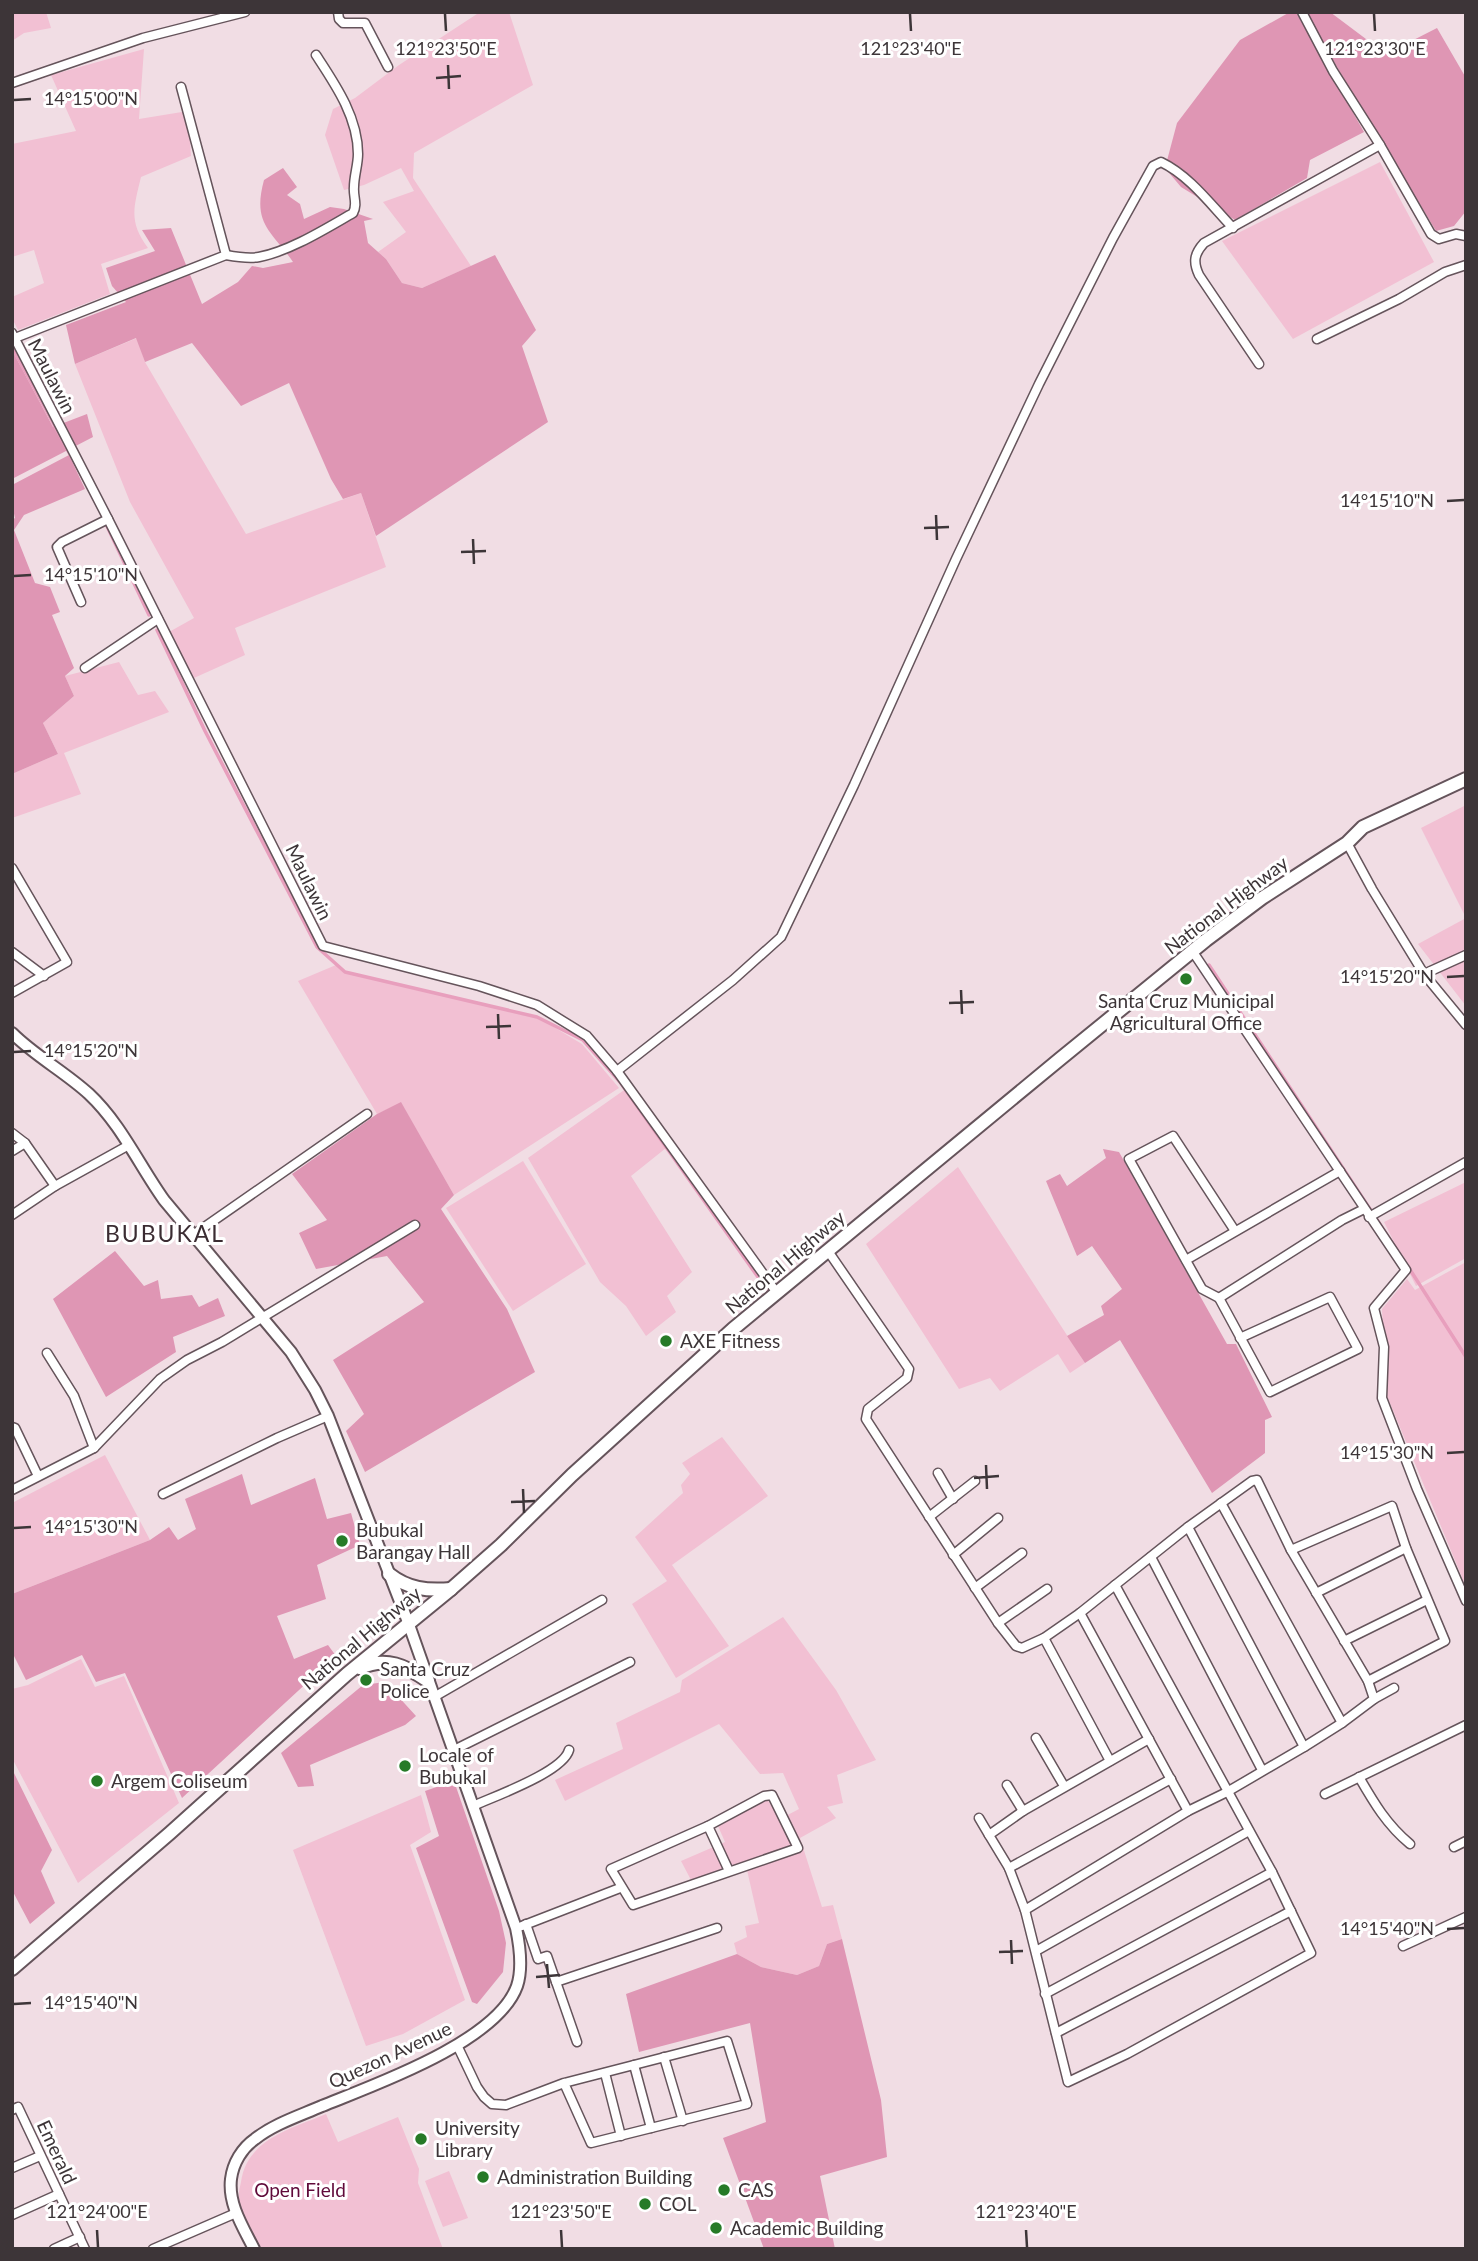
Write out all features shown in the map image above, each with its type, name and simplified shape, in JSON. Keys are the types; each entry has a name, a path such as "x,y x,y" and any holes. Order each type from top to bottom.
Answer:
{"main road":[{"name":"National Highway","path":"12,1969 170,1833 347,1674 451,1589 694,1364 1193,952 1262,898 1347,842 1363,827 1466,779"},
{"name":"Quezon Avenue","path":"12,1033 90,1095 116,1125 164,1200 303,1369 327,1416 408,1622 452,1751 521,1926 517,1987 495,2018 457,2045 418,2066 290,2120 255,2138 246,2146 231,2176 231,2188 236,2213 254,2249"},
{"path":"389,1574 418,1589 451,1589"},
{"path":"347,1674 372,1663 386,1662 411,1670 428,1681"}],"street":[{"path":"12,83 143,37 245,12"},
{"path":"338,12 343,23 365,23 388,67"},
{"path":"1302,12 1333,71 1380,145 1431,234 1439,239 1456,234 1466,236"},
{"path":"14,336 226,255 256,258 269,254 353,213 357,206 354,186 358,155 351,118 341,95 316,55"},
{"path":"181,87 226,255"},
{"path":"1259,364 1199,275 1194,263 1196,251 1203,243 1380,145"},
{"path":"617,1070 733,980 781,937 1039,384 1153,166 1161,162 1171,167 1193,185 1233,228"},
{"path":"1317,339 1399,299 1445,272 1466,265"},
{"name":"Maulawin","path":"14,336 323,946 479,986 537,1005 587,1036 617,1070 777,1293"},
{"path":"81,602 57,547 108,519"},
{"path":"85,668 158,619"},
{"path":"1347,842 1424,974 1466,1025"},
{"path":"12,868 67,962 12,993"},
{"path":"12,952 44,976"},
{"path":"1193,952 1406,1270 1374,1308 1384,1347 1382,1398 1417,1489 1466,1601"},
{"path":"1424,974 1466,954"},
{"path":"193,1234 367,1114"},
{"path":"12,1133 25,1143 55,1186"},
{"path":"1235,1231 1173,1136 1129,1159 1202,1289 1219,1298 1240,1338 1270,1392 1358,1349 1330,1297 1240,1338"},
{"path":"12,1151 25,1143"},
{"path":"12,1215 55,1186 129,1145"},
{"path":"1219,1298 1342,1220 1366,1213 1466,1162"},
{"path":"1186,1260 1340,1171"},
{"path":"12,1490 94,1448 160,1379 187,1360 222,1342 415,1225"},
{"path":"828,1251 909,1369 908,1378 868,1409 866,1419 953,1555 1016,1646 1022,1648 1044,1637 1080,1613 1188,1527 1256,1480 1292,1550 1368,1681 1374,1699"},
{"path":"47,1353 74,1396 94,1448"},
{"path":"163,1494 327,1416"},
{"path":"12,1427 15,1428 38,1476"},
{"path":"938,1473 953,1499"},
{"path":"929,1517 975,1481"},
{"path":"1221,1503 1342,1723"},
{"path":"1292,1550 1392,1506 1406,1548 1445,1641 1368,1681"},
{"path":"953,1555 998,1518"},
{"path":"1188,1527 1304,1747"},
{"path":"1316,1593 1406,1548"},
{"path":"975,1588 1022,1553"},
{"path":"1151,1557 1262,1770"},
{"path":"979,1818 1009,1868 1025,1910 1068,2082 1127,2054 1311,1953 1272,1872 1115,1585"},
{"path":"998,1623 1047,1589"},
{"path":"433,1697 602,1600"},
{"path":"1344,1641 1427,1600"},
{"path":"1080,1613 1188,1811"},
{"path":"1044,1637 1110,1760"},
{"path":"452,1751 630,1662"},
{"path":"1025,1910 1188,1811 1227,1792 1304,1747 1394,1688"},
{"path":"1325,1794 1466,1725"},
{"path":"1036,1738 1064,1786"},
{"path":"989,1835 1064,1786 1149,1739"},
{"path":"473,1806 552,1769 567,1758 569,1750"},
{"path":"1359,1777 1378,1810 1394,1831 1410,1844"},
{"path":"1009,1868 1171,1779"},
{"path":"1007,1785 1023,1811"},
{"path":"772,1795 798,1848 729,1871 632,1905 611,1869 708,1826 764,1796 772,1795"},
{"path":"708,1826 729,1871"},
{"path":"1036,1951 1250,1831"},
{"path":"1454,1847 1466,1841"},
{"path":"1045,1994 1272,1872"},
{"path":"578,2042 547,1956 538,1959 521,1926 620,1888"},
{"path":"1056,2033 1292,1911"},
{"path":"1404,1946 1466,1917"},
{"path":"556,1982 717,1928"},
{"path":"457,2045 477,2087 492,2104 506,2105 564,2083 727,2041 747,2104 591,2143 564,2083"},
{"path":"664,2057 683,2121"},
{"path":"634,2065 651,2128"},
{"path":"605,2073 621,2136"},
{"name":"Emerald","path":"15,2108 85,2249"},
{"path":"12,2168 40,2156"},
{"path":"12,2215 59,2194"},
{"path":"153,2249 236,2213"},
{"path":"54,2249 79,2237"}],"green space":[{"path":"12,12 46,12 51,28 24,33 12,41"},
{"path":"480,12 509,12 533,85 414,153 413,178 471,266 422,288 402,283 378,252 406,232 383,202 414,191 401,168 364,185 344,190 325,135 333,109 355,98 399,65"},
{"path":"144,49 139,119 188,111 191,156 141,177 134,214 137,230 148,248 101,264 110,294 18,330 12,318 12,297 44,283 34,250 12,257 12,144 76,131 51,75"},
{"path":"1380,162 1434,262 1293,339 1222,241"},
{"path":"137,338 145,362 246,534 361,493 386,567 235,628 245,655 194,678 169,632 194,618 130,502 75,364"},
{"path":"119,662 138,695 155,691 169,712 64,753 81,794 12,818 12,774 58,754 43,723 74,696 65,676"},
{"path":"1466,805 1466,918 1421,828"},
{"path":"1466,918 1466,1006 1418,944"},
{"path":"336,965 345,972 537,1017 582,1044 619,1088 454,1195 401,1103 377,1114 298,981"},
{"path":"627,1088 666,1148 631,1176 692,1272 667,1296 676,1312 646,1336 626,1306 600,1282 528,1158"},
{"path":"523,1161 586,1264 513,1311 446,1208"},
{"path":"958,1167 1085,1363 1070,1373 1058,1354 1000,1391 990,1378 959,1389 866,1244"},
{"path":"1466,1182 1466,1258 1416,1286 1384,1222"},
{"path":"1466,1262 1466,1587 1387,1396 1382,1309 1407,1279 1415,1290"},
{"path":"722,1437 768,1496 672,1565 729,1646 676,1678 632,1604 667,1581 635,1537 683,1493 681,1485 690,1474 682,1463"},
{"path":"105,1455 150,1540 12,1594 12,1503"},
{"path":"783,1617 836,1690 876,1760 837,1775 843,1803 827,1807 836,1818 800,1838 822,1907 833,1905 842,1939 827,1944 819,1966 797,1975 761,1967 737,1954 734,1943 747,1937 745,1926 759,1923 747,1870 691,1880 681,1861 725,1842 718,1826 767,1799 780,1819 799,1809 783,1773 760,1774 719,1724 565,1801 555,1780 623,1749 616,1723 680,1692 682,1680"},
{"name":"Argem Coliseum","path":"81,1659 95,1687 124,1676 179,1803 78,1883 12,1758 12,1689 28,1685"},
{"path":"421,1795 431,1832 410,1845 465,2000 403,2034 366,2046 293,1850"},
{"name":"Open Field","path":"326,2114 338,2142 398,2117 419,2169 418,2183 443,2249 261,2249 240,2204 239,2192 245,2167 252,2155 273,2138"},
{"path":"449,2171 468,2218 443,2227 425,2181"}],"shaded area":[{"path":"1290,12 1296,12 1364,132 1310,160 1307,178 1235,220 1181,187 1165,168 1177,123 1240,40"},
{"path":"1307,12 1330,12 1386,54 1437,28 1466,78 1466,211 1454,226 1436,231 1338,69"},
{"path":"283,168 297,187 287,195 300,204 304,219 330,207 373,219 364,221 368,243 386,259 402,283 422,288 495,255 536,330 522,346 548,422 376,536 361,493 343,499 331,479 289,383 241,406 192,343 145,362 136,338 75,364 66,325 126,302 112,286 106,268 155,251 142,230 171,228 202,304 238,282 252,266 263,268 293,262 266,226 260,207 264,180"},
{"path":"12,350 53,427 87,414 93,437 12,479"},
{"path":"69,455 85,489 24,515 14,530 35,583 50,587 60,612 52,615 74,668 65,676 74,696 43,723 58,754 12,774 12,520 15,518 12,485"},
{"path":"401,1102 454,1195 441,1209 507,1309 535,1372 365,1472 346,1431 364,1414 333,1360 424,1302 387,1256 316,1269 299,1233 327,1220 292,1174 377,1114"},
{"path":"1103,1149 1119,1152 1227,1344 1236,1344 1272,1417 1265,1420 1265,1453 1212,1493 1120,1340 1085,1363 1067,1336 1104,1315 1101,1306 1122,1289 1092,1246 1077,1256 1046,1181 1060,1174 1067,1186 1106,1158"},
{"path":"115,1251 144,1286 158,1280 161,1299 192,1295 199,1307 218,1298 225,1316 173,1337 176,1352 106,1397 53,1299"},
{"path":"242,1474 251,1505 315,1478 327,1519 351,1513 360,1545 317,1565 326,1599 277,1616 294,1659 328,1645 336,1656 182,1798 125,1673 96,1682 82,1655 26,1680 12,1652 12,1594 150,1540 169,1527 178,1540 196,1529 185,1499"},
{"path":"385,1682 416,1716 405,1725 310,1765 314,1786 298,1787 281,1753 363,1685"},
{"path":"12,1769 52,1850 41,1871 55,1903 30,1924 12,1890"},
{"path":"454,1781 499,1911 506,1943 503,1972 477,2004 472,2002 416,1848 439,1836 425,1791"},
{"path":"842,1939 881,2100 887,2157 820,2176 835,2249 764,2249 723,2138 766,2122 750,2023 639,2052 626,1994 737,1954 761,1967 797,1975 819,1966 827,1944"}],"waterway":[{"path":"12,347 86,484"},
{"path":"105,522 149,615"},
{"path":"157,630 205,731 317,947 345,972 537,1017 583,1040 620,1082 770,1294"},
{"path":"1209,965 1397,1250"},
{"path":"1409,1268 1466,1357"}],"place":[{"name":"Santa Cruz Municipal Agricultural Office","path":"1186,979"},
{"name":"AXE Fitness","path":"666,1341"},
{"name":"Bubukal Barangay Hall","path":"342,1541"},
{"name":"Santa Cruz Police","path":"366,1680"},
{"name":"Locale of Bubukal","path":"405,1766"},
{"name":"Argem Coliseum","path":"97,1781"},
{"name":"University Library","path":"421,2139"},
{"name":"Administration Building","path":"483,2177"},
{"name":"CAS","path":"724,2190"},
{"name":"COL","path":"645,2204"},
{"name":"Academic Building","path":"716,2228"}],"district":[{"name":"BUBUKAL","path":"165,1234"}]}
